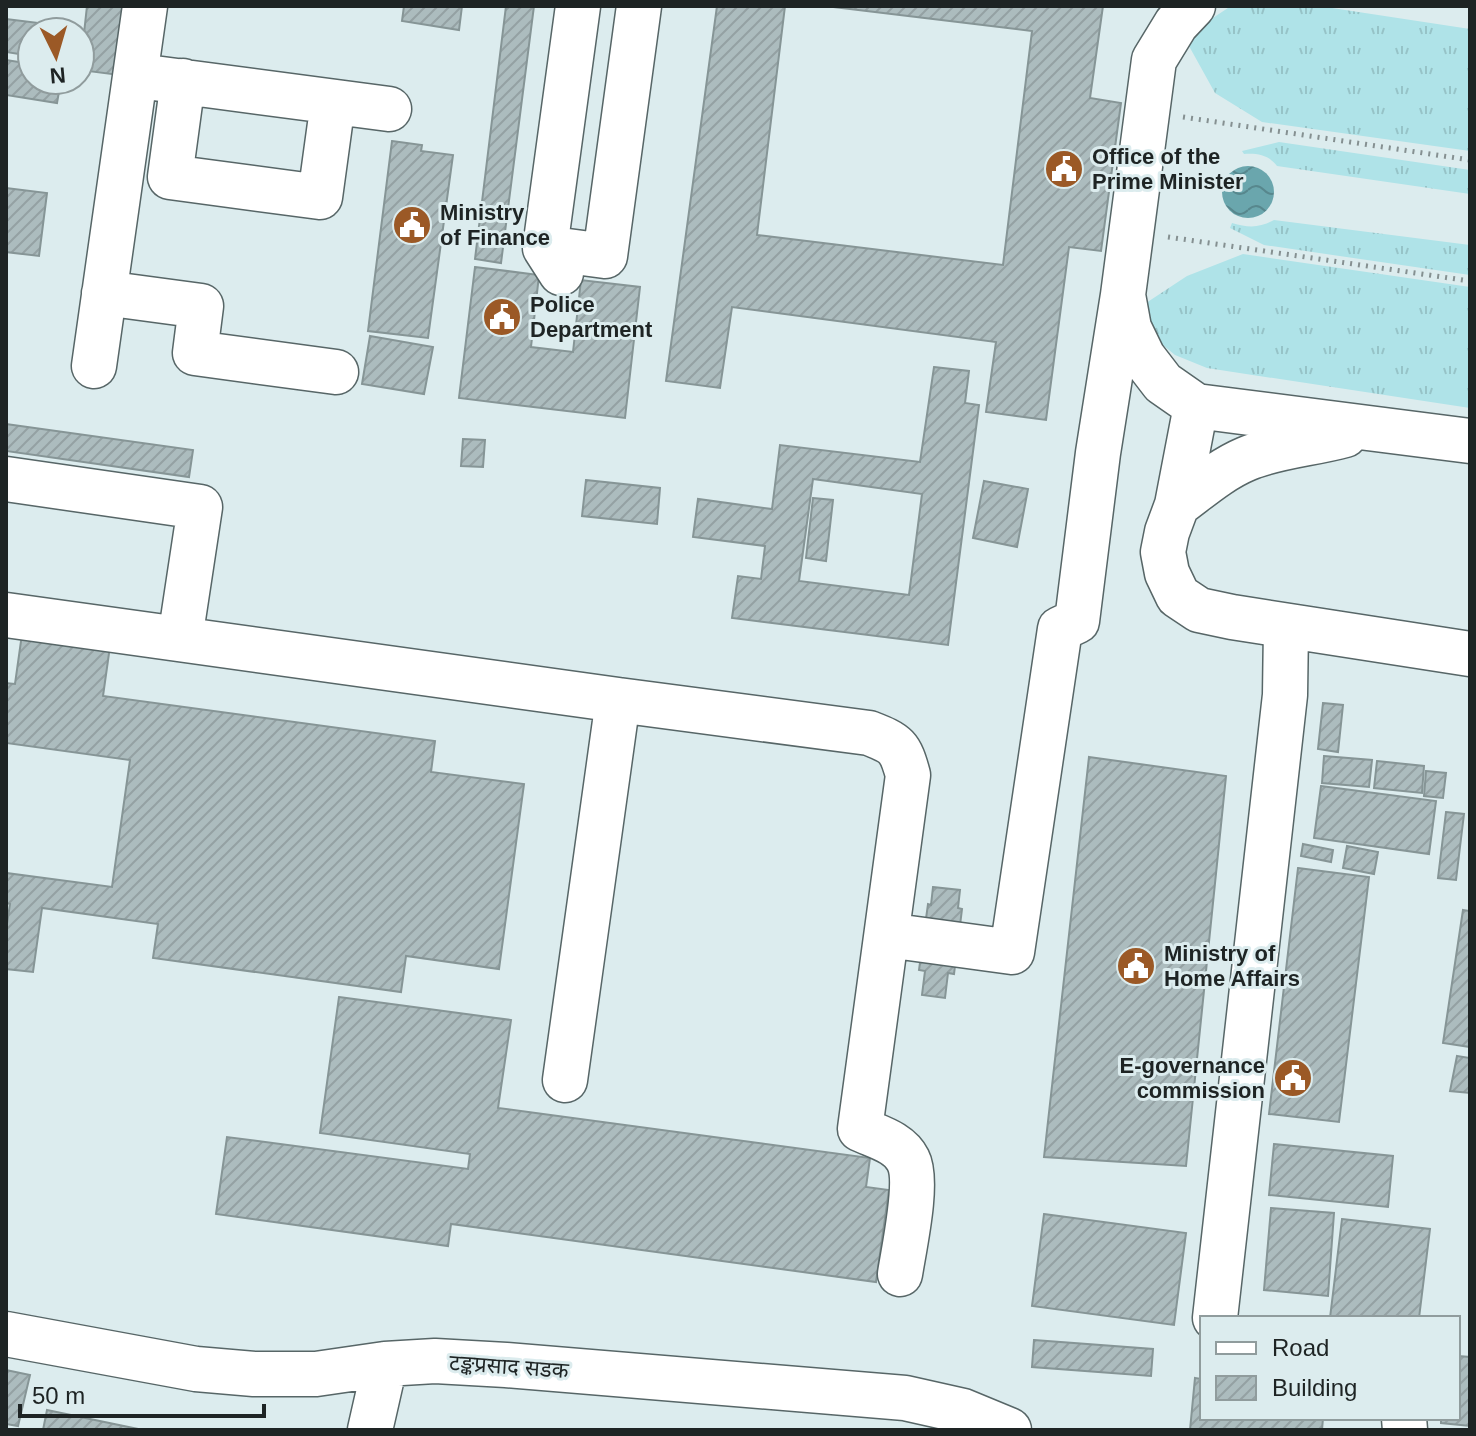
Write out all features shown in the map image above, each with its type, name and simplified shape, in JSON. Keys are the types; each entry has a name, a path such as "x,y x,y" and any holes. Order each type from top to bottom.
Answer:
{"street":[{"path":"94,366 145,6"},
{"path":"578,6 555,262 605,256 639,6"},
{"path":"887,935 1012,952 1060,629 1077,621 1162,6"},
{"path":"1154,60 1176,24 1193,6"},
{"path":"136,75 389,109"},
{"path":"183,81 170,177 320,197 333,102"},
{"path":"104,293 201,306 195,353 336,372"},
{"path":"1123,295 1129,328 1143,357 1163,383 1196,406 1470,441"},
{"path":"1196,406 1177,505 1163,552 1167,573 1178,596 1199,610 1286,627 1470,654"},
{"path":"1177,505 1224,470 1249,458 1373,428"},
{"path":"6,479 200,507 180,639"},
{"path":"6,615 869,733 892,742 903,755 908,775 860,1129 893,1143 908,1159 913,1180 900,1274"},
{"path":"1215,1316 1285,695 1286,627"},
{"path":"565,1080 618,700"},
{"name":"टङ्कप्रसाद सडक","path":"6,1334 196,1369 254,1374 316,1374 385,1364 435,1361 491,1364 974,1421 1009,1430"},
{"path":"370,1430 385,1364"}],"path":[{"path":"1146,112 1470,160"},
{"path":"1132,231 1470,281"}],"green space":[{"path":"1231,6 1319,6 1470,29 1470,151 1262,122 1215,93 1184,37"},
{"path":"1279,142 1470,170 1470,194 1277,166 1266,157 1244,154 1242,151"},
{"path":"1274,220 1470,245 1470,275 1264,245 1230,228 1232,223 1254,226"},
{"path":"1243,254 1470,287 1470,408 1207,368 1175,355 1158,341 1143,305 1187,276"}],"water":[{"path":"1248,166 1267,173 1274,192 1267,211 1248,218 1229,211 1222,192 1229,173"}],"building":[{"path":"87,6 128,6 119,75 96,72 96,16 86,16"},
{"path":"404,6 462,6 459,30 402,21"},
{"path":"506,6 534,6 501,263 475,259"},
{"name":"Office of the Prime Minister","path":"717,6 785,6 757,235 1003,265 1032,31 825,6 1103,6 1090,98 1121,103 1101,251 1069,247 1046,420 986,412 996,342 732,307 720,388 666,381"},
{"path":"6,19 16,20 16,54 6,52"},
{"path":"6,60 16,62 16,96 58,96 57,103 6,95"},
{"name":"Ministry of Finance","path":"392,141 422,145 421,151 453,155 428,338 368,331"},
{"path":"6,188 47,193 39,256 6,252"},
{"name":"Police Department","path":"475,267 539,275 531,347 573,352 581,280 640,287 625,418 459,398"},
{"path":"370,336 433,347 424,394 362,384"},
{"path":"934,367 969,371 965,403 979,405 948,645 732,618 738,576 761,579 765,546 693,537 698,499 772,509 780,445 920,462","holes":["813,479 922,494 909,595 799,581"]},
{"path":"6,424 193,450 189,477 6,451"},
{"path":"463,439 485,440 483,467 461,466"},
{"path":"586,480 660,488 657,524 582,516"},
{"path":"984,481 1028,489 1017,547 973,538"},
{"path":"813,498 833,500 826,561 806,558"},
{"path":"23,627 111,639 103,696 435,741 431,772 524,784 499,969 406,956 401,992 153,958 158,924 42,908 33,972 6,969 10,904 6,903 6,873 112,887 130,760 6,743 6,683 15,684"},
{"path":"1323,703 1343,705 1338,752 1318,749"},
{"path":"1324,756 1372,760 1369,787 1322,783"},
{"name":"Ministry of Home Affairs","path":"1089,757 1226,776 1186,1166 1044,1157"},
{"path":"1377,761 1424,766 1422,793 1374,788"},
{"path":"1426,771 1446,773 1443,798 1424,796"},
{"path":"1321,786 1436,801 1429,854 1314,838"},
{"path":"1446,812 1464,814 1456,880 1438,878"},
{"path":"1303,844 1333,850 1331,862 1301,856"},
{"path":"1347,846 1378,852 1374,874 1343,868"},
{"name":"Ministry of Home Affairs","path":"1298,868 1369,877 1339,1122 1269,1114"},
{"path":"933,887 960,890 958,908 962,909 954,974 948,973 945,998 922,995 925,971 919,970"},
{"path":"1463,910 1470,911 1470,1047 1443,1043"},
{"path":"339,997 511,1020 498,1108 870,1158 866,1187 889,1190 876,1282 451,1224 448,1246 216,1214 227,1137 468,1169 470,1154 320,1133"},
{"path":"1457,1056 1470,1058 1470,1093 1450,1091"},
{"path":"1274,1144 1393,1156 1388,1207 1269,1195"},
{"path":"1271,1208 1334,1213 1328,1296 1264,1290"},
{"path":"1044,1214 1186,1233 1174,1325 1032,1306"},
{"path":"1342,1219 1430,1229 1419,1316 1330,1316"},
{"path":"1034,1340 1153,1349 1151,1376 1032,1367"},
{"path":"1460,1356 1470,1357 1470,1426 1441,1423 1441,1420 1460,1420"},
{"path":"6,1370 30,1375 18,1426 6,1424"},
{"path":"1195,1378 1200,1379 1200,1420 1323,1420 1322,1430 1190,1430"},
{"path":"47,1410 143,1430 43,1430"}],"place":[{"name":"Office of the Prime Minister","path":"1064,169"},
{"name":"Ministry of Finance","path":"412,225"},
{"name":"Police Department","path":"502,317"},
{"name":"Ministry of Home Affairs","path":"1136,966"},
{"name":"E-governance commission","path":"1293,1078"}]}
